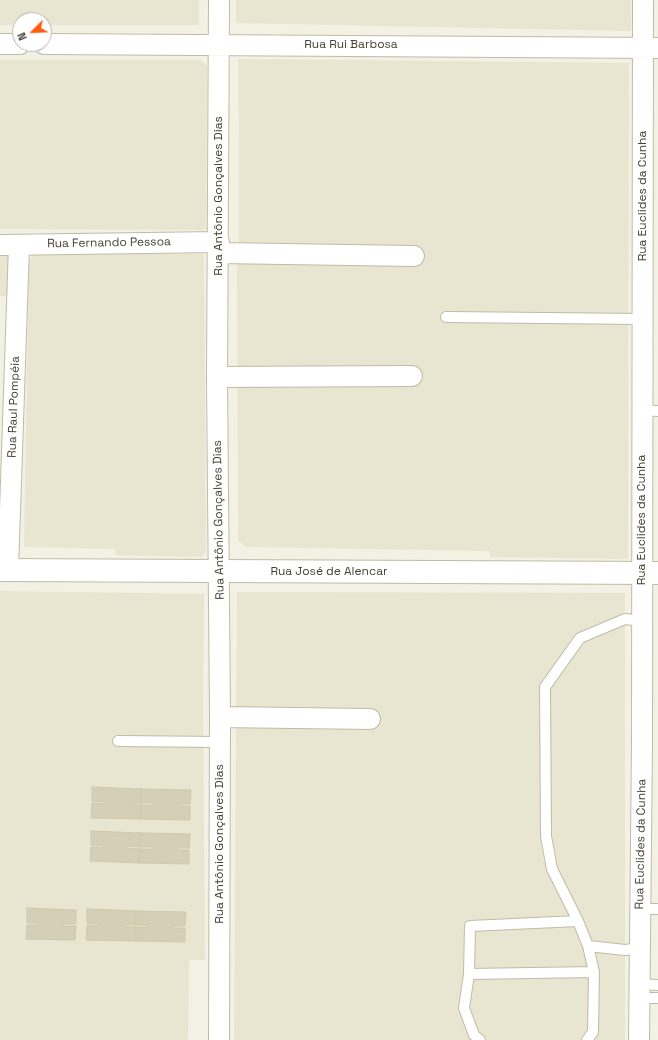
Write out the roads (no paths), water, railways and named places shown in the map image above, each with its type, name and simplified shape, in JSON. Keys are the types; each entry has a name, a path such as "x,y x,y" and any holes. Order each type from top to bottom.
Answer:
{"street":[{"name":"Rua Antônio Gonçalves Dias","path":"219,0 217,377 220,717 219,1040"},
{"name":"Rua Euclides da Cunha","path":"639,1040 649,992 640,948 649,909 650,823 650,743 642,621 650,573 650,410 642,320 651,48 643,0"},
{"path":"0,44 12,44"},
{"name":"Rua Rui Barbosa","path":"52,44 651,48"},
{"name":"Rua Fernando Pessoa","path":"10,245 218,247 414,256"},
{"name":"Rua Raul Pompéia","path":"4,570 10,245"},
{"path":"217,377 412,376"},
{"name":"Rua José de Alencar","path":"4,570 650,573"},
{"path":"220,717 370,719"}],"lane":[{"path":"446,317 642,320"},
{"path":"587,1040 593,1032 594,972 588,946 552,869 546,836 545,687 580,638 625,619 642,621"},
{"path":"118,741 220,742"},
{"path":"480,1040 474,1035 464,1008 469,974 470,926 578,922"},
{"path":"588,946 625,950 640,948"},
{"path":"469,974 594,972"}]}
